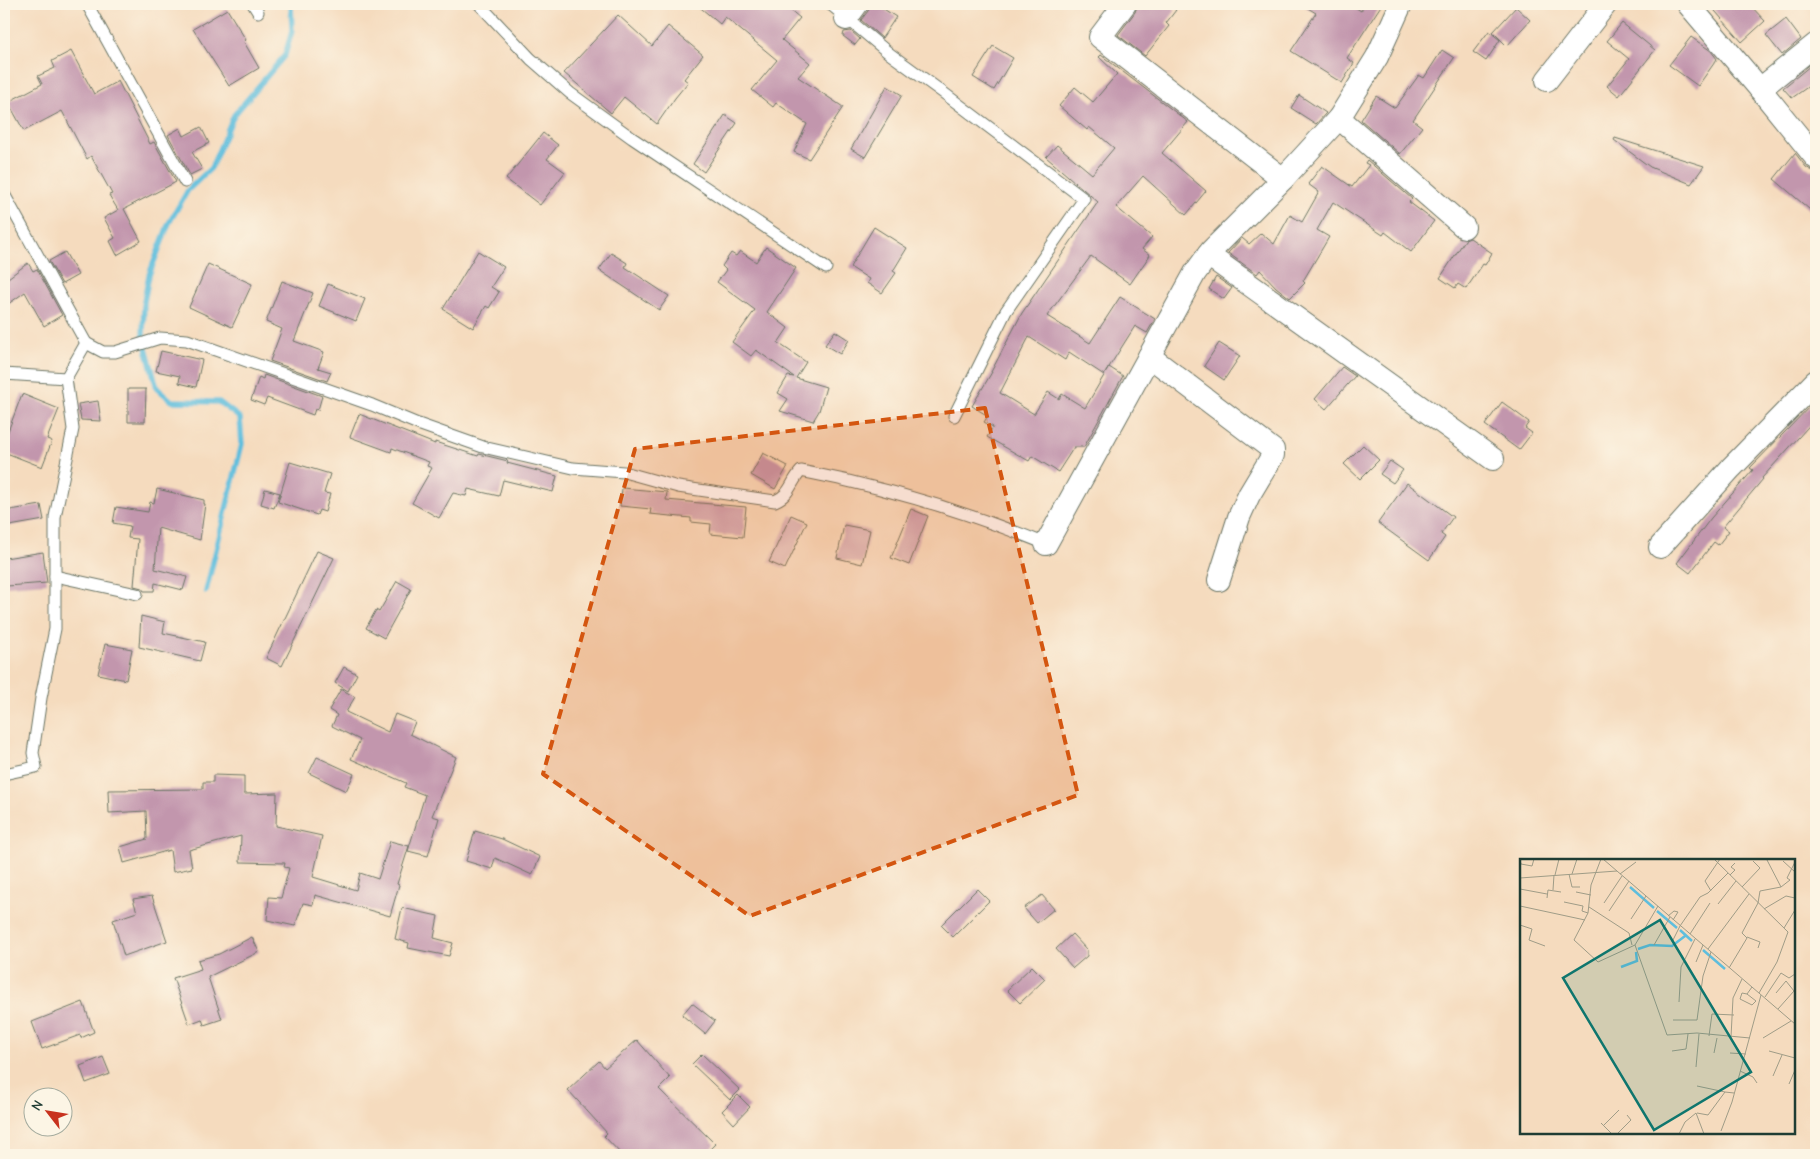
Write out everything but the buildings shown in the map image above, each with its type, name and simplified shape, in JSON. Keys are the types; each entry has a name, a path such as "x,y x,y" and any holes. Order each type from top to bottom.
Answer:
{"street":[{"path":"1125,4 1100,38 1284,178"},
{"path":"1046,544 1194,273 1208,255 1284,178 1339,118 1377,57 1401,4"},
{"path":"1547,80 1606,4"},
{"path":"1688,4 1816,158"},
{"path":"1760,89 1816,44"},
{"path":"1339,118 1464,227"},
{"path":"1208,255 1493,458"},
{"path":"1148,356 1273,450 1273,455 1249,495 1239,517 1218,580"},
{"path":"1660,547 1732,468 1816,381"}],"lane":[{"path":"88,4 185,182"},
{"path":"479,4 531,59 570,93 632,138 826,268"},
{"path":"830,4 852,11 890,54 1084,200 1006,311 954,416"},
{"path":"4,194 86,343 104,352 114,352 160,338 187,340 372,404 418,424 483,447 573,468 624,472 678,487 775,501 786,497 796,476 801,471 910,496 1046,544"},
{"path":"4,774 36,767 33,753 41,698 55,629 55,518 73,429 66,378 86,343"},
{"path":"4,374 66,378"},
{"path":"55,576 138,594"}],"highlighted area":[{"path":"985,408 1078,795 750,916 543,774 635,449"}],"waterway":[{"path":"206,591 242,444 240,418 219,402 172,401 157,388 143,337 144,302 149,275 169,223 188,190 211,168 234,115 285,55 292,31 291,4"}]}
